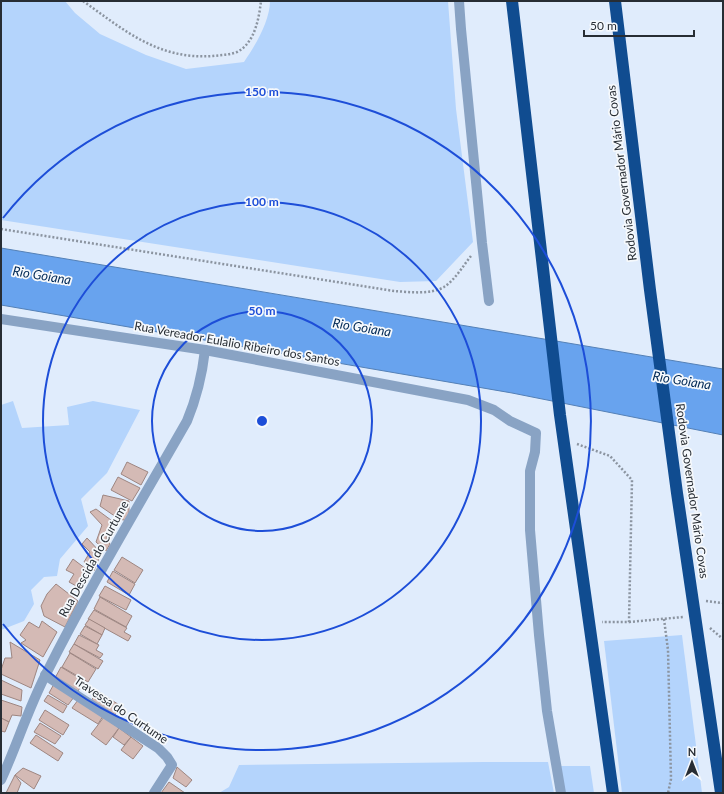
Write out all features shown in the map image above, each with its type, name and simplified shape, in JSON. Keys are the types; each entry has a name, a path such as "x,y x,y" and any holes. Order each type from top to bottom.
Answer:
{"highway":[{"path":"512,1 542,273 563,439 613,793"},
{"name":"Rodovia Governador Mário Covas","path":"615,1 650,290 677,493 721,793"}],"street":[{"path":"459,1 460,29 489,301"},
{"name":"Rua Vereador Eulalio Ribeiro dos Santos","path":"1,319 205,350 468,400 494,410 510,421 536,433 535,452 530,471 530,530 546,696 561,793"},
{"name":"Rua Descida do Curtume","path":"1,780 15,749 30,708 85,599 187,421 196,399 202,374 205,350"},
{"name":"Travessa do Curtume","path":"46,675 158,748 167,757 172,765 154,793"}],"path":[{"path":"83,1 141,41 168,52 186,56 226,55 237,52 246,45 253,34 262,1"},
{"path":"1,230 394,291 424,292 436,290 444,286 457,274 482,243"},
{"path":"563,439 610,456 632,480 629,622"},
{"path":"693,599 723,602"},
{"path":"590,622 629,622 695,616"},
{"path":"664,620 668,650 671,779 669,792"}],"shaded area":[{"path":"1,1 65,1 75,13 100,34 146,55 186,69 244,62 265,25 270,1 448,1 456,109 473,242 436,281 400,282 1,220"},
{"path":"13,401 22,428 69,425 67,407 93,401 140,410 107,473 81,499 88,526 60,559 57,576 44,577 31,590 34,604 24,621 1,630 1,405"},
{"path":"682,635 702,793 622,793 604,641"},
{"path":"548,762 554,793 219,793 229,787 239,765"},
{"path":"561,766 590,766 594,793 565,793"}],"water":[{"name":"Rio Goiana","path":"1,248 723,369 723,435 512,393 1,305"}],"building":[{"path":"127,462 148,472 141,485 121,474"},
{"path":"118,477 140,488 132,501 111,490"},
{"path":"103,495 129,501 129,521 119,519 100,506"},
{"path":"96,509 115,523 106,538 110,544 106,551 96,542 102,525 90,512"},
{"path":"87,538 101,553 94,571 84,562 90,552 82,544"},
{"path":"122,557 143,570 135,583 114,570"},
{"path":"73,559 90,572 80,588 69,582 74,574 66,570"},
{"path":"113,571 135,584 129,595 107,582"},
{"path":"56,584 78,601 65,627 44,616 41,606 47,594"},
{"path":"105,586 131,600 126,610 99,596"},
{"path":"100,597 132,616 126,627 94,609"},
{"path":"94,610 127,628 124,632 131,636 128,641 88,619"},
{"path":"89,619 105,628 102,635 85,625"},
{"path":"42,621 57,632 43,657 21,643 26,640 20,635 29,622 39,628"},
{"path":"85,626 102,635 97,644 80,634"},
{"path":"79,635 99,645 96,650 103,654 100,658 74,644"},
{"path":"10,642 40,660 31,688 1,674 5,658 12,658"},
{"path":"74,644 103,661 98,669 69,652"},
{"path":"70,653 96,669 88,682 62,667"},
{"path":"61,667 84,681 78,691 55,678"},
{"path":"1,680 22,690 21,701 1,694"},
{"path":"54,684 74,697 68,705 49,693"},
{"path":"97,691 121,706 115,715 91,701"},
{"path":"48,695 67,706 63,713 44,701"},
{"path":"1,700 22,707 21,716 12,715 9,722 1,718"},
{"path":"78,700 103,716 98,724 72,708"},
{"path":"45,710 69,725 63,735 39,720"},
{"path":"104,717 119,728 106,745 91,734"},
{"path":"1,718 9,722 5,732 1,731"},
{"path":"40,723 61,736 55,744 34,732"},
{"path":"119,728 131,737 124,745 113,737"},
{"path":"36,735 63,753 58,761 30,743"},
{"path":"131,737 143,746 133,759 121,750"},
{"path":"177,767 192,780 186,787 173,778"},
{"path":"23,768 41,776 34,789 15,775"},
{"path":"15,775 21,783 17,793 6,793"},
{"path":"169,782 185,793 161,793"}]}
